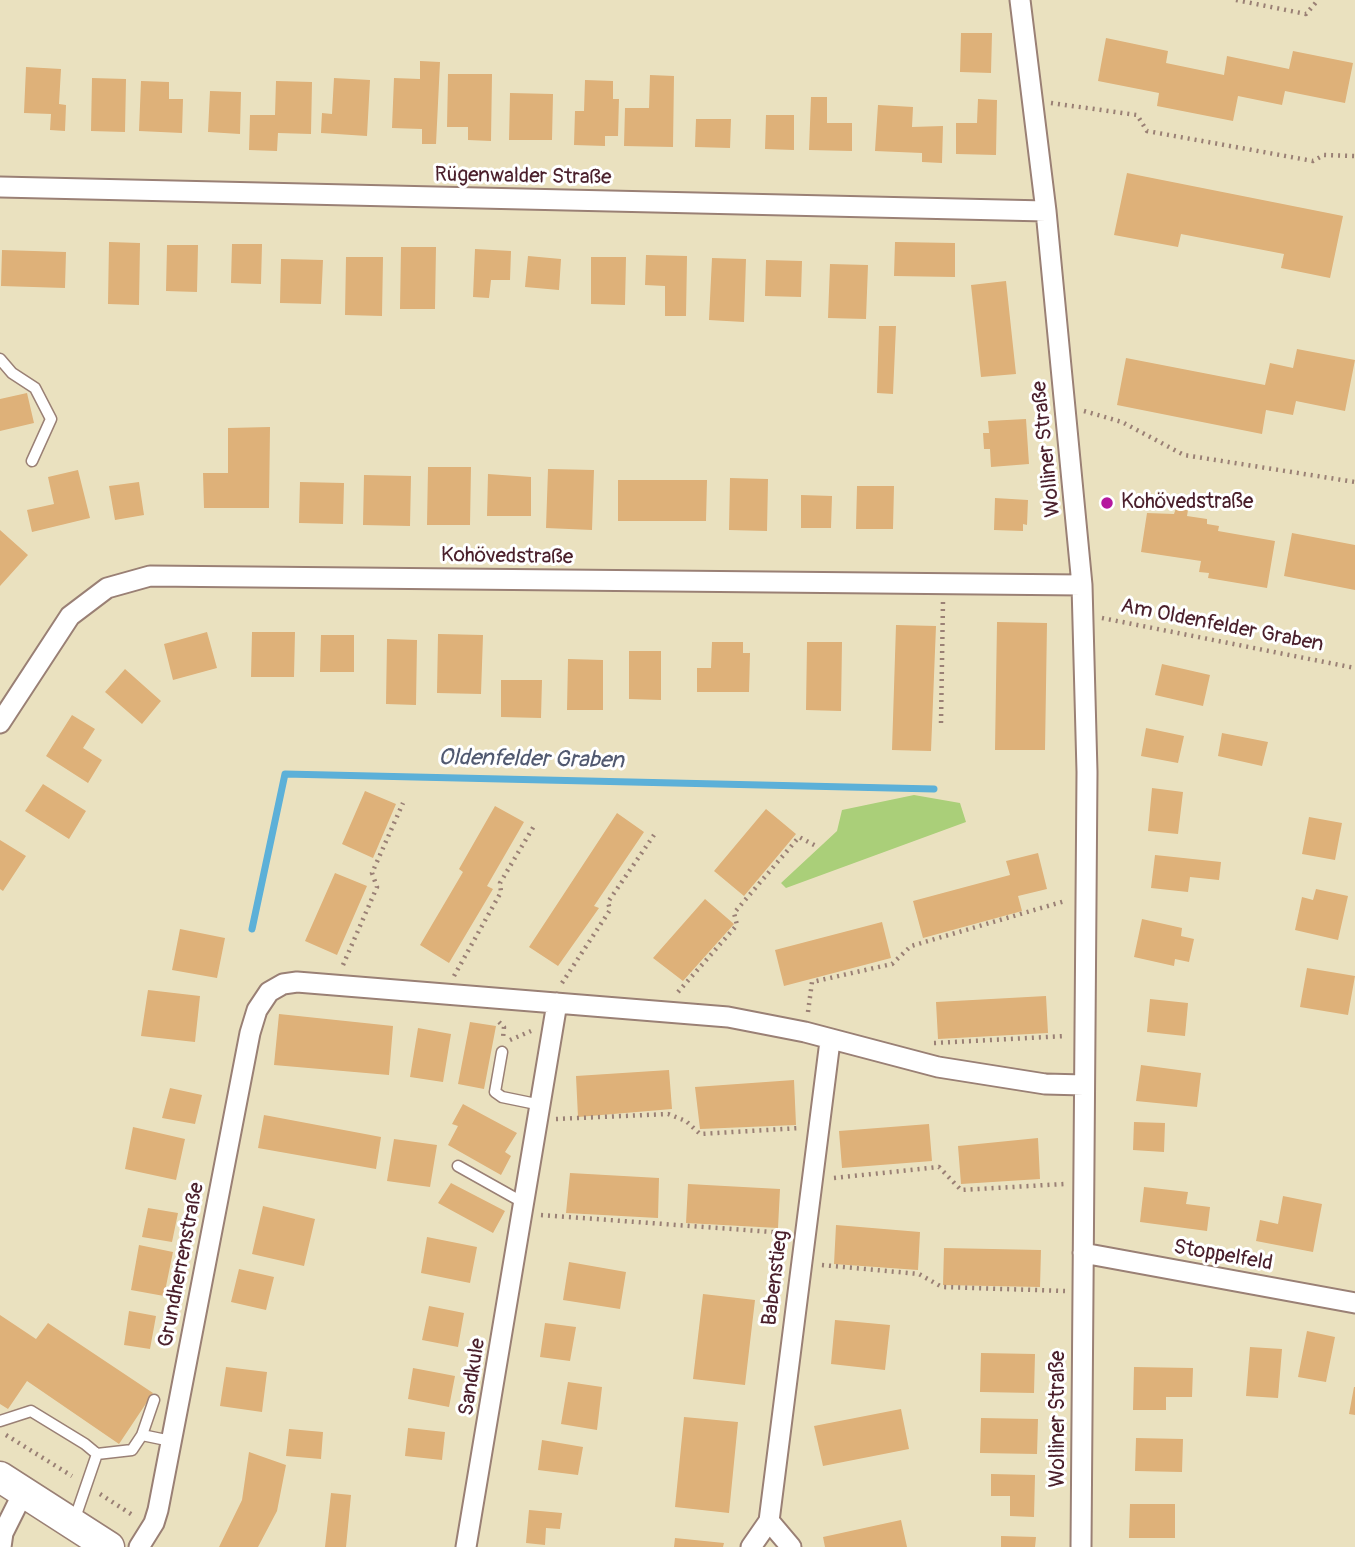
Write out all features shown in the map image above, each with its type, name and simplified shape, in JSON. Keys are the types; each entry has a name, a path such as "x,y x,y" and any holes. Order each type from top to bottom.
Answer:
{"main road":[{"path":"12,1485 109,1547"}],"street":[{"name":"Wolliner Straße","path":"1020,0 1046,211 1082,585 1086,895 1081,1547"},
{"name":"Rügenwalder Straße","path":"0,187 1046,211"},
{"name":"Kohövedstraße","path":"0,723 70,616 107,588 150,576 1082,585"},
{"name":"Grundherrenstraße","path":"139,1547 154,1523 250,1033 257,1010 269,992 298,982 335,985"},
{"path":"335,985 728,1017 805,1032 830,1041 865,1047 938,1067 1045,1084 1084,1085"},
{"name":"Sandkule","path":"466,1547 539,1112 548,1002"},
{"name":"Babenstieg","path":"751,1547 769,1521 830,1041"},
{"name":"Stoppelfeld","path":"1083,1253 1355,1303"},
{"path":"1,1547 12,1485"},
{"path":"769,1521 791,1547"}],"lane":[{"path":"0,359 12,373 35,388 51,418 32,461"},
{"path":"502,1052 495,1092 539,1112"},
{"path":"458,1166 524,1208"},
{"path":"0,1421 32,1412 86,1444 97,1454 132,1450 142,1435 154,1400"},
{"path":"142,1435 171,1440"},
{"path":"73,1524 97,1454"}],"path":[{"path":"1236,0 1307,14 1318,0"},
{"path":"1033,100 1136,115 1147,131 1313,161 1324,155 1355,156"},
{"path":"1066,407 1122,422 1184,455 1355,482"},
{"path":"941,723 943,585"},
{"name":"Am Oldenfelder Graben","path":"1083,615 1355,668"},
{"path":"335,985 377,887 372,873 403,803"},
{"path":"443,995 501,892 500,883 534,827"},
{"path":"472,998 472,1016 502,1022 503,1043 536,1030 548,1002 611,910 608,902 654,835"},
{"path":"668,1012 681,986 737,925 734,913 799,837 818,846"},
{"path":"805,1032 811,982 892,964 911,947 1086,895"},
{"path":"920,1044 1083,1035"},
{"path":"539,1112 667,1114 685,1121 700,1134 819,1127"},
{"path":"812,1180 939,1167 961,1190 1083,1183"},
{"path":"524,1208 804,1234"},
{"path":"800,1264 919,1274 942,1287 1083,1292"}],"green space":[{"path":"914,795 960,803 966,822 786,888 781,883 837,831 842,810"}],"building":[{"path":"961,33 992,33 991,73 960,72"},
{"path":"1106,38 1168,51 1166,63 1224,75 1227,56 1289,69 1293,51 1353,63 1345,103 1285,91 1282,105 1238,96 1233,121 1157,106 1159,93 1098,81"},
{"path":"420,61 440,62 436,144 422,144 422,129 392,128 394,78 420,79"},
{"path":"26,67 61,69 59,104 66,105 65,131 50,130 51,114 24,113"},
{"path":"448,74 492,74 491,141 468,140 468,127 447,127"},
{"path":"650,75 674,76 673,147 624,146 625,108 649,108"},
{"path":"92,78 126,79 125,132 91,131"},
{"path":"334,78 370,80 367,136 321,133 322,113 332,114"},
{"path":"585,80 613,81 613,99 619,99 618,136 605,136 605,146 574,145 575,111 584,111"},
{"path":"141,81 169,82 169,99 183,99 182,133 139,131"},
{"path":"276,81 312,82 311,134 278,133 277,151 249,150 250,115 275,115"},
{"path":"210,91 241,92 240,134 208,132"},
{"path":"510,93 553,94 552,140 509,140"},
{"path":"811,97 827,97 827,123 852,123 852,151 809,150"},
{"path":"978,99 997,100 996,155 956,154 956,123 977,123"},
{"path":"878,105 913,107 912,127 943,126 942,163 922,162 922,153 875,151"},
{"path":"766,115 794,115 794,150 765,149"},
{"path":"696,119 731,119 730,148 695,147"},
{"path":"1127,173 1343,216 1330,278 1281,268 1284,254 1181,234 1178,247 1114,235"},
{"path":"109,242 140,243 139,305 108,304"},
{"path":"895,242 955,243 955,277 894,276"},
{"path":"232,244 262,244 261,284 231,283"},
{"path":"167,245 198,245 197,292 166,291"},
{"path":"401,247 436,247 435,309 400,309"},
{"path":"475,249 511,251 510,280 491,280 489,298 473,297"},
{"path":"2,250 66,252 65,288 1,286"},
{"path":"646,255 687,256 686,316 665,316 665,286 645,285"},
{"path":"528,256 561,259 559,290 525,287"},
{"path":"346,257 383,257 382,316 345,315"},
{"path":"591,257 626,257 625,305 591,304"},
{"path":"712,258 746,259 744,322 709,320"},
{"path":"281,259 323,260 321,304 280,303"},
{"path":"766,260 802,261 801,297 765,296"},
{"path":"830,264 868,265 866,319 828,318"},
{"path":"1006,281 1016,374 981,377 971,285"},
{"path":"879,326 896,326 893,394 877,393"},
{"path":"1297,349 1355,360 1345,411 1296,401 1293,415 1266,410 1262,434 1117,405 1126,358 1265,385 1270,363 1293,368"},
{"path":"27,393 34,423 0,431 0,399"},
{"path":"1026,419 1029,464 991,467 990,449 984,449 983,433 989,433 988,421"},
{"path":"270,427 269,508 204,508 203,473 228,473 228,428"},
{"path":"428,467 471,467 470,525 427,525"},
{"path":"548,469 594,470 592,530 546,528"},
{"path":"78,470 90,518 32,532 27,510 54,504 48,477"},
{"path":"488,474 531,477 531,516 487,516"},
{"path":"364,475 411,476 410,526 363,525"},
{"path":"730,478 768,479 767,531 729,530"},
{"path":"618,480 707,480 706,521 618,521"},
{"path":"139,482 144,515 115,520 109,486"},
{"path":"300,482 344,483 343,524 299,523"},
{"path":"857,486 894,486 893,529 856,529"},
{"path":"801,495 832,496 831,528 801,528"},
{"path":"995,498 1028,500 1027,525 1023,524 1023,531 994,530"},
{"path":"1176,508 1188,510 1187,516 1207,519 1207,524 1219,526 1218,531 1275,541 1267,588 1208,578 1209,573 1199,572 1201,561 1141,552 1147,513 1174,514"},
{"path":"0,530 28,555 0,586"},
{"path":"1292,533 1355,545 1355,590 1284,576"},
{"path":"997,622 1047,623 1045,750 995,750"},
{"path":"896,625 936,626 931,751 892,750"},
{"path":"207,632 217,668 173,680 164,644"},
{"path":"252,632 295,632 294,677 251,677"},
{"path":"438,634 483,635 481,694 437,693"},
{"path":"321,635 354,635 354,672 320,672"},
{"path":"387,639 417,640 416,705 386,704"},
{"path":"712,642 743,642 743,653 750,653 749,692 697,692 697,668 711,668"},
{"path":"807,642 842,642 841,711 806,710"},
{"path":"629,651 661,651 661,700 629,699"},
{"path":"568,659 603,660 603,710 567,710"},
{"path":"1162,664 1210,675 1203,706 1155,695"},
{"path":"125,669 161,701 142,724 105,692"},
{"path":"501,680 542,680 541,718 501,717"},
{"path":"72,715 95,729 83,748 102,760 88,783 46,756"},
{"path":"1146,728 1184,736 1178,763 1141,756"},
{"path":"1222,733 1268,742 1262,766 1218,756"},
{"path":"43,784 86,811 69,839 25,811"},
{"path":"1152,788 1183,792 1178,834 1148,831"},
{"path":"365,791 396,804 373,858 342,844"},
{"path":"495,806 524,822 487,886 493,889 449,963 420,945 463,872 459,869"},
{"path":"766,809 796,834 744,896 714,871"},
{"path":"617,813 644,832 594,906 599,908 558,966 529,947"},
{"path":"1309,817 1342,823 1335,860 1302,854"},
{"path":"0,840 26,856 3,891 0,889"},
{"path":"1038,853 1047,889 1018,896 1022,911 923,938 913,901 1010,875 1006,861"},
{"path":"1155,855 1221,862 1219,880 1190,877 1188,892 1151,888"},
{"path":"335,873 367,886 337,955 305,941"},
{"path":"1316,889 1348,896 1338,940 1295,930 1302,897 1313,900"},
{"path":"705,899 734,924 683,981 653,958"},
{"path":"1142,919 1182,928 1181,936 1194,939 1189,962 1175,959 1174,966 1134,957"},
{"path":"882,922 891,958 784,986 775,950"},
{"path":"180,929 225,938 217,978 172,970"},
{"path":"1307,968 1355,976 1348,1015 1300,1007"},
{"path":"148,990 200,996 195,1042 141,1036"},
{"path":"1046,996 1048,1033 938,1039 936,1002"},
{"path":"1150,999 1188,1003 1185,1036 1147,1032"},
{"path":"279,1014 393,1026 389,1075 274,1065"},
{"path":"470,1022 496,1026 484,1089 458,1084"},
{"path":"418,1028 451,1034 443,1082 410,1077"},
{"path":"1141,1065 1201,1073 1197,1107 1136,1101"},
{"path":"669,1070 672,1109 578,1117 576,1076"},
{"path":"794,1080 796,1125 700,1129 695,1087"},
{"path":"170,1088 202,1095 195,1124 162,1118"},
{"path":"463,1104 517,1133 505,1152 511,1156 501,1175 448,1145 458,1126 452,1124"},
{"path":"264,1115 381,1137 376,1169 258,1148"},
{"path":"1134,1122 1165,1123 1164,1152 1133,1150"},
{"path":"929,1124 932,1161 842,1168 839,1131"},
{"path":"133,1127 185,1139 176,1180 125,1169"},
{"path":"1038,1138 1040,1179 961,1184 958,1146"},
{"path":"394,1139 437,1145 430,1187 387,1181"},
{"path":"570,1173 659,1178 658,1218 566,1213"},
{"path":"451,1183 505,1211 493,1233 438,1203"},
{"path":"688,1184 780,1189 778,1228 686,1223"},
{"path":"1144,1187 1188,1192 1186,1204 1210,1207 1207,1231 1140,1222"},
{"path":"1283,1196 1322,1204 1313,1252 1256,1241 1260,1220 1278,1224"},
{"path":"263,1206 315,1219 304,1266 252,1254"},
{"path":"148,1208 178,1213 172,1242 142,1237"},
{"path":"836,1225 920,1232 918,1270 834,1264"},
{"path":"427,1237 477,1247 470,1283 421,1273"},
{"path":"139,1245 173,1252 164,1296 131,1290"},
{"path":"944,1248 1041,1250 1040,1287 943,1285"},
{"path":"569,1262 626,1272 620,1309 563,1300"},
{"path":"239,1269 274,1277 266,1310 231,1302"},
{"path":"703,1294 755,1300 745,1385 693,1379"},
{"path":"429,1306 464,1313 458,1347 422,1340"},
{"path":"129,1311 156,1316 150,1349 124,1345"},
{"path":"0,1315 36,1339 48,1323 153,1393 119,1444 27,1381 8,1409 0,1404"},
{"path":"835,1320 890,1325 885,1370 831,1364"},
{"path":"545,1323 576,1327 570,1361 540,1357"},
{"path":"1307,1331 1335,1337 1326,1382 1298,1377"},
{"path":"1250,1347 1282,1349 1278,1398 1246,1396"},
{"path":"981,1353 1035,1354 1034,1393 980,1392"},
{"path":"226,1367 267,1372 262,1412 220,1406"},
{"path":"1134,1367 1193,1368 1192,1397 1166,1397 1166,1410 1133,1410"},
{"path":"413,1368 455,1376 449,1407 408,1399"},
{"path":"568,1382 602,1387 597,1430 561,1424"},
{"path":"1355,1387 1355,1415 1349,1414"},
{"path":"901,1409 909,1449 823,1466 814,1426"},
{"path":"684,1417 738,1422 729,1513 675,1507"},
{"path":"981,1418 1038,1419 1037,1454 980,1453"},
{"path":"408,1428 445,1432 442,1460 405,1456"},
{"path":"289,1429 323,1432 321,1459 286,1456"},
{"path":"1136,1438 1183,1439 1182,1472 1135,1471"},
{"path":"542,1440 583,1447 578,1475 538,1470"},
{"path":"249,1452 286,1465 277,1511 258,1547 219,1547 242,1500"},
{"path":"991,1474 1035,1475 1034,1517 1010,1516 1010,1496 991,1496"},
{"path":"331,1493 351,1495 346,1547 325,1547"},
{"path":"1130,1504 1175,1504 1175,1538 1129,1538"},
{"path":"529,1510 562,1513 560,1529 546,1528 545,1545 526,1543"},
{"path":"901,1520 907,1547 825,1547 823,1537"},
{"path":"1001,1536 1036,1537 1035,1547 1001,1547"},
{"path":"675,1538 724,1543 723,1547 674,1547"}],"waterway":[{"name":"Oldenfelder Graben","path":"252,929 285,774 934,789"}],"place":[{"name":"Kohövedstraße","path":"1107,503"}]}
